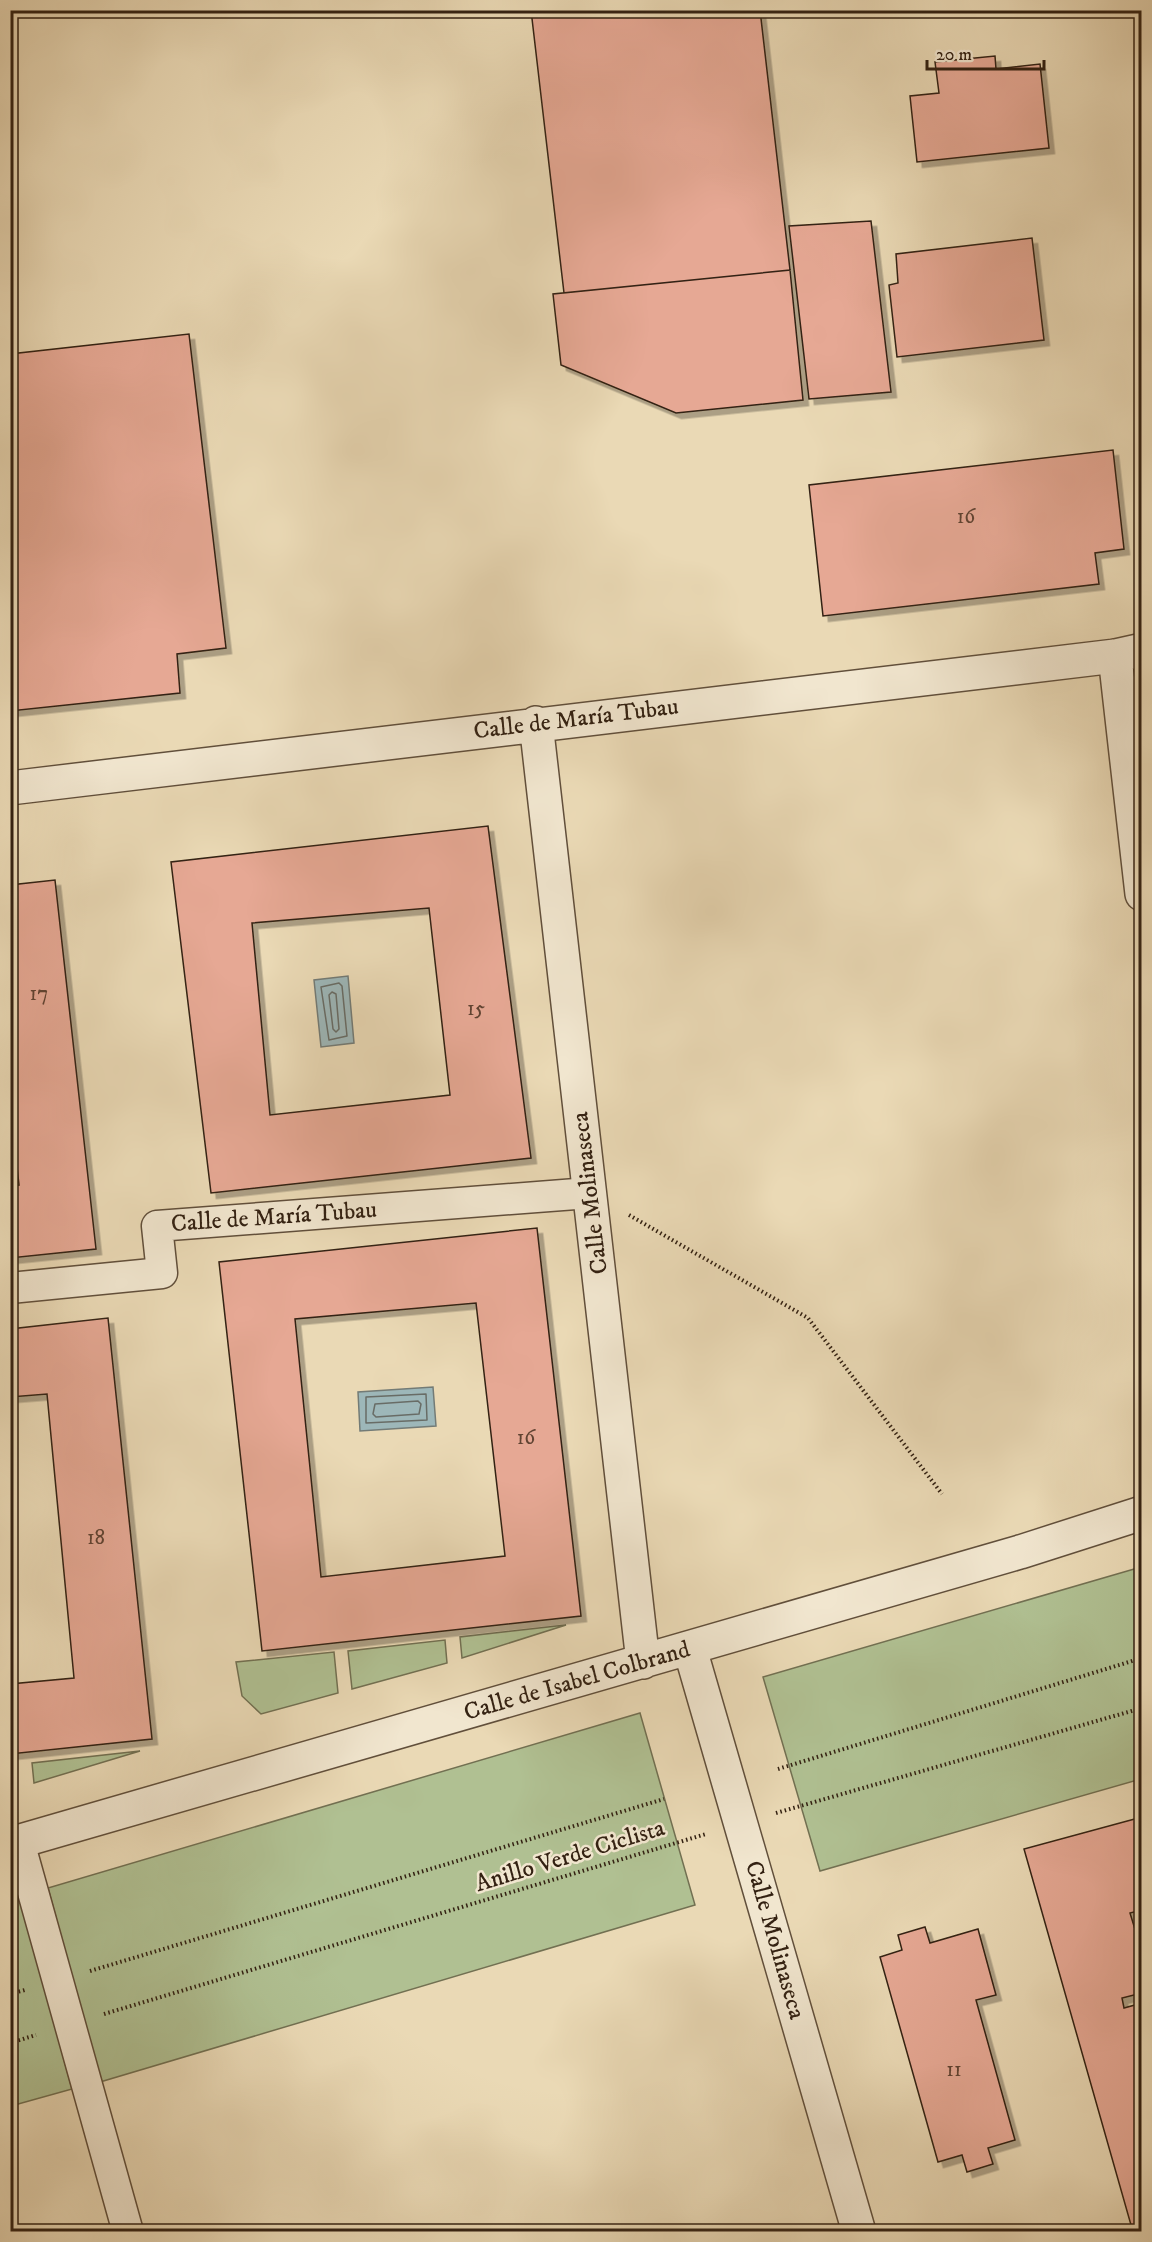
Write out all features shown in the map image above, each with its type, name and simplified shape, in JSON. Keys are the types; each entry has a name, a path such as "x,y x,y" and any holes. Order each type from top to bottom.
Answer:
{"street":[{"name":"Calle de María Tubau","path":"10,788 1128,653"},
{"path":"1128,653 1142,894"},
{"name":"Calle Molinaseca","path":"536,723 643,1662"},
{"name":"Calle de María Tubau","path":"10,1288 162,1273 158,1226 589,1193"},
{"name":"Calle de Isabel Colbrand","path":"15,1843 690,1649 1020,1552 1142,1513"},
{"name":"Calle Molinaseca","path":"690,1649 860,2232"},
{"path":"15,1843 128,2232"}],"path":[{"path":"589,1193 808,1318 942,1494"},
{"path":"778,1769 1142,1659"},
{"name":"Anillo Verde Ciclista","path":"10,2043 741,1824 1142,1708"},
{"path":"84,1972 664,1799"}],"green space":[{"path":"1141,1567 1141,1779 820,1871 763,1677"},
{"path":"566,1625 462,1658 460,1637"},
{"path":"445,1640 447,1663 352,1689 348,1651"},
{"path":"334,1652 338,1693 261,1714 242,1696 236,1662"},
{"path":"640,1713 695,1905 100,2082 48,1888"},
{"path":"140,1751 34,1783 32,1763"},
{"path":"19,1893 72,2089 11,2106 10,1895"}],"water":[{"path":"348,976 354,1043 321,1047 314,980"},
{"path":"433,1387 436,1426 360,1431 358,1392"}],"building":[{"path":"531,10 760,10 790,270 564,293"},
{"path":"995,56 996,69 1040,64 1049,148 917,162 910,96 939,93 935,62"},
{"path":"871,221 891,392 809,399 789,226"},
{"path":"1032,238 1044,340 897,357 889,285 898,283 896,254"},
{"path":"790,270 803,400 676,413 561,365 553,294"},
{"path":"189,334 226,648 177,654 180,693 10,711 10,354"},
{"path":"1113,450 1124,549 1095,553 1099,584 823,616 809,485"},
{"path":"488,826 531,1158 211,1193 171,862","holes":["429,908 450,1095 270,1115 252,923"]},
{"path":"55,880 96,1249 10,1258 10,1186 19,1185 10,1103 10,885"},
{"path":"537,1228 581,1616 262,1651 219,1262","holes":["476,1303 505,1556 321,1577 295,1319"]},
{"path":"108,1318 152,1739 10,1754 10,1684 74,1678 47,1394 10,1397 10,1329"},
{"path":"1142,1817 1142,1910 1130,1913 1142,1952 1142,1993 1122,1998 1124,2008 1142,2003 1142,2232 1133,2232 1024,1849"},
{"path":"925,1927 930,1943 978,1929 996,1995 976,2000 1015,2140 988,2148 993,2164 967,2172 962,2155 938,2162 880,1957 902,1950 898,1935"}]}
